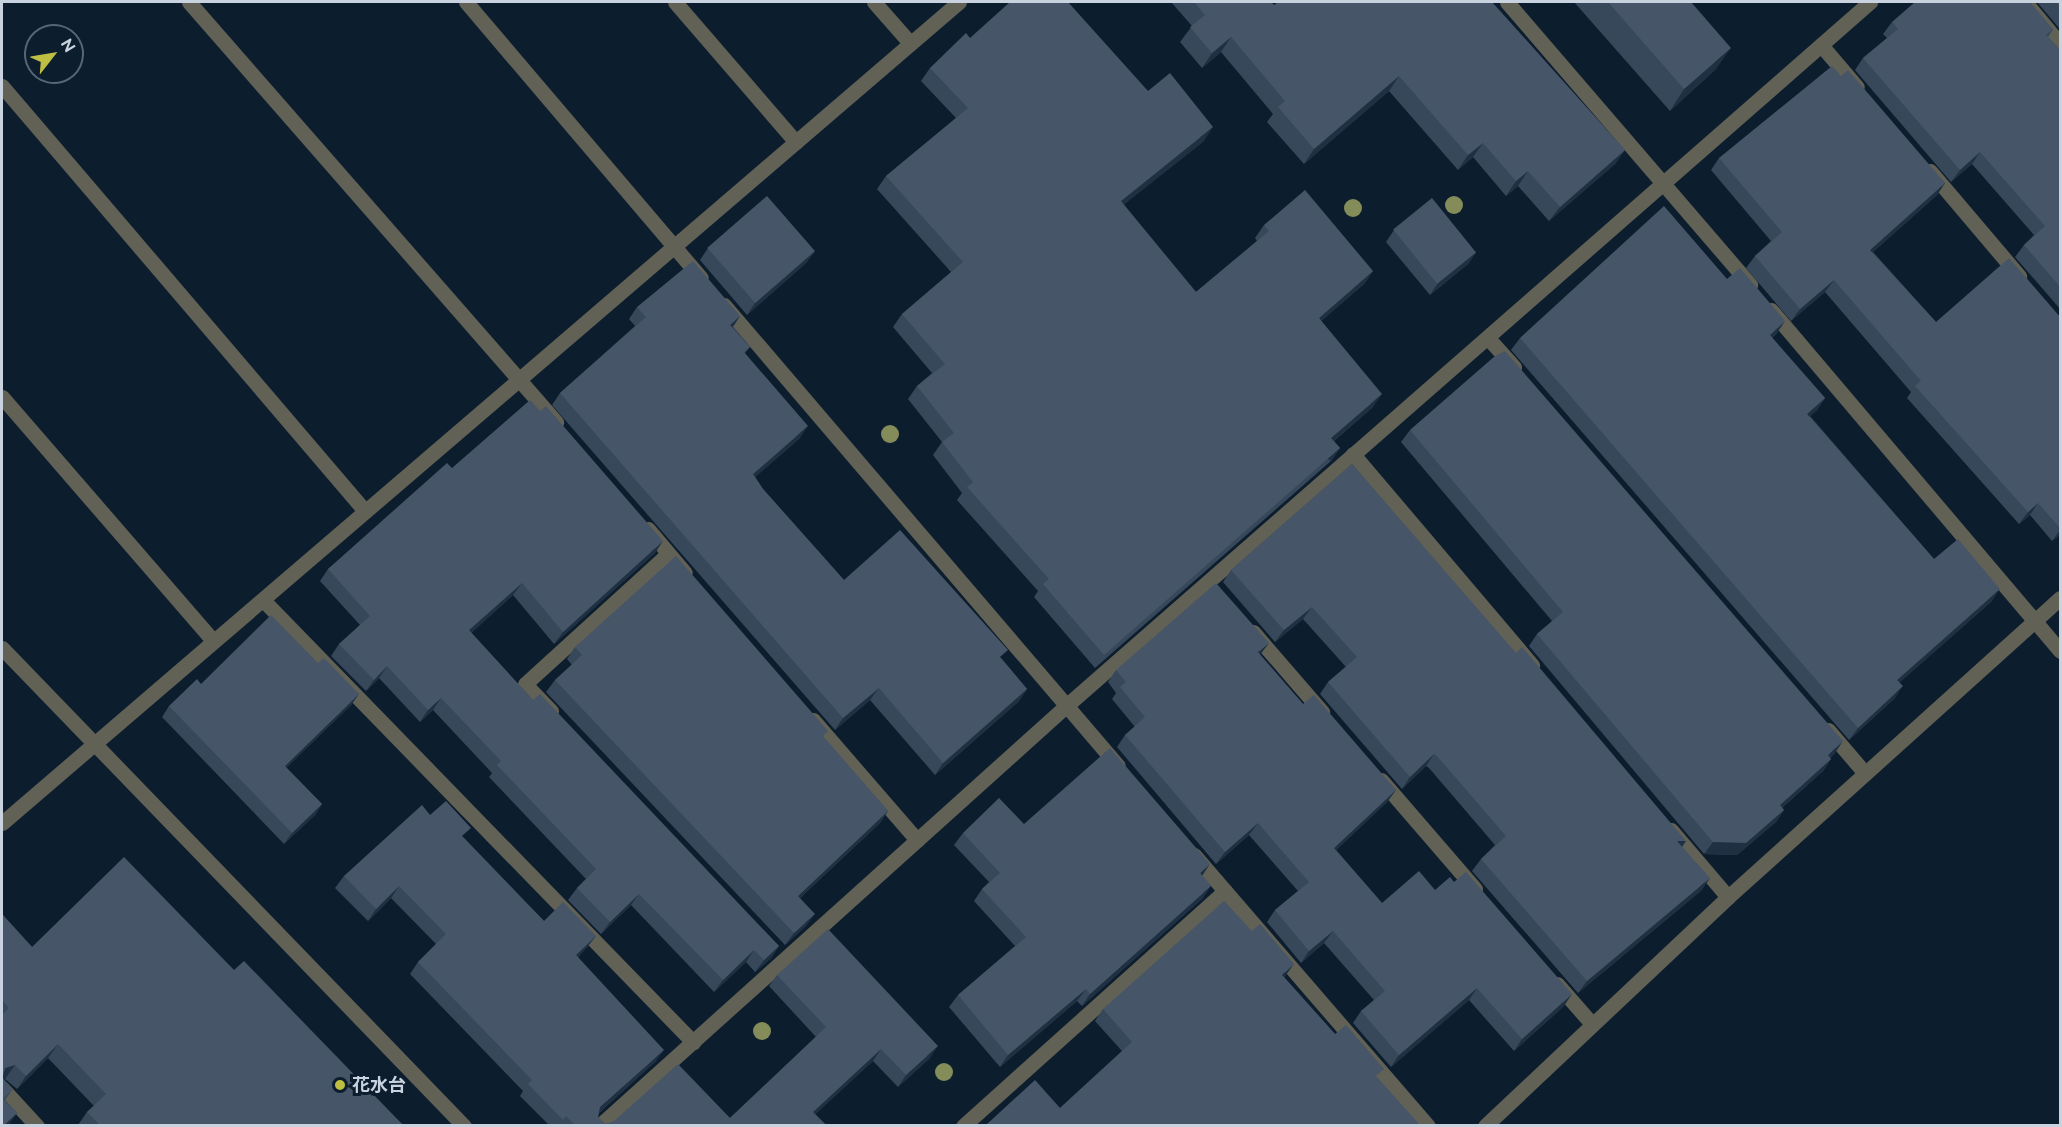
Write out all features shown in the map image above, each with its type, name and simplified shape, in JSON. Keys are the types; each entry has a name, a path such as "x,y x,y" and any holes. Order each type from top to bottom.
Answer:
{"street":[{"path":"189,2 564,432"},
{"path":"466,2 1126,776"},
{"path":"675,2 796,142"},
{"path":"874,2 910,43"},
{"path":"2,823 959,2"},
{"path":"1507,2 2061,651"},
{"path":"598,1125 693,1042 781,954 917,840 1066,706 1214,587 1353,454 1870,2"},
{"path":"2025,2 2061,44"},
{"path":"1821,45 1867,99"},
{"path":"2,86 365,511"},
{"path":"1921,162 2030,288"},
{"path":"1488,338 1527,383"},
{"path":"2,397 213,641"},
{"path":"1353,454 1544,680"},
{"path":"639,519 699,590"},
{"path":"566,727 525,684 668,554"},
{"path":"1485,1125 1864,772 2061,598"},
{"path":"263,600 693,1042"},
{"path":"1241,618 1335,727"},
{"path":"2,648 93,745 464,1125"},
{"path":"801,706 917,840"},
{"path":"1817,718 1864,772"},
{"path":"1374,772 1483,898"},
{"path":"1659,815 1728,897"},
{"path":"1187,847 1428,1125"},
{"path":"963,1125 1225,891"},
{"path":"1545,970 1592,1024"},
{"path":"2,1088 37,1125"}],"building":[{"path":"1010,2 1068,2 1148,91 1170,73 1213,127 1121,201 1196,292 1269,231 1264,225 1305,190 1373,271 1319,318 1382,394 1331,438 1340,448 1104,655 1043,584 1049,579 967,487 973,482 942,442 954,433 917,386 945,364 902,314 963,262 886,176 968,108 930,68 966,33 970,38"},
{"path":"1194,2 1271,2 1274,5 1278,2 1492,2 1625,150 1560,207 1528,171 1516,181 1483,143 1468,155 1399,76 1314,149 1278,107 1285,101 1231,37 1212,53 1190,27 1205,15"},
{"path":"1608,2 1691,2 1731,48 1684,89"},
{"path":"1915,2 2030,2 2053,29 2046,35 2061,51 2061,288 2024,245 2045,226 1980,152 1960,170 1863,58 1898,29 1892,22"},
{"path":"1832,66 1841,76 1848,70 1945,183 1870,250 1936,322 2009,258 2061,318 2061,529 2038,503 2028,512 1915,386 1921,381 1834,280 1800,309 1755,256 1782,232 1719,158"},
{"path":"767,196 815,251 755,303 707,248"},
{"path":"1432,198 1476,252 1437,284 1393,229"},
{"path":"1664,206 1727,279 1740,268 1785,321 1770,335 1825,398 1807,414 1934,559 1958,539 2000,589 1897,680 1903,686 1858,728 1520,338"},
{"path":"693,261 740,316 730,325 750,347 744,352 808,426 753,474 763,489 844,580 900,530 1008,650 1000,657 1027,689 943,763 879,688 843,718 560,393 646,317 637,307"},
{"path":"1505,351 1843,741 1828,755 1831,759 1780,805 1784,810 1746,843 1713,842 1537,634 1563,612 1410,430 1495,356"},
{"path":"530,400 540,411 546,406 663,541 563,632 522,583 469,630 533,700 540,694 779,946 764,960 754,950 723,980 639,894 610,922 577,888 596,869 497,765 501,761 441,698 428,710 387,666 374,680 339,644 370,616 328,569 447,463 452,468"},
{"path":"1352,464 1516,653 1522,647 1686,841 1677,841 1710,878 1587,981 1481,859 1506,836 1437,756 1434,754 1410,777 1328,682 1357,657 1312,607 1284,630 1231,570"},
{"path":"676,556 828,731 823,736 888,811 798,896 815,914 794,933 555,680 582,655 575,647"},
{"path":"1216,583 1269,643 1258,652 1303,704 1314,695 1396,790 1334,848 1382,903 1419,871 1435,890 1450,877 1454,882 1466,872 1572,994 1522,1039 1477,988 1399,1055 1361,1011 1385,991 1333,931 1309,951 1275,910 1309,882 1258,823 1225,852 1125,735 1145,717 1120,687 1126,682 1116,670"},
{"path":"271,615 318,663 324,658 359,694 285,766 322,804 292,833 169,706 197,679 201,684"},
{"path":"1110,748 1210,864 1200,873 1211,886 1090,994 1086,989 1008,1055 958,995 1026,937 982,889 1000,873 963,833 999,798 1024,824"},
{"path":"446,801 471,828 462,836 544,921 563,902 596,936 576,955 664,1050 600,1107 598,1117 605,1124 614,1121 678,1064 730,1118 826,1027 777,975 828,929 938,1046 906,1075 881,1049 813,1112 826,1125 575,1125 566,1116 563,1120 528,1084 532,1080 418,962 446,934 399,886 376,909 344,876 422,805 430,815"},
{"path":"124,857 234,970 244,961 403,1125 100,1125 87,1112 106,1094 58,1044 26,1076 15,1065 5,1068 2,1077 2,1015 9,1008 2,1000 2,914 32,947"},
{"path":"1224,901 1252,931 1260,924 1294,964 1282,975 1335,1034 1346,1025 1384,1069 1376,1076 1420,1125 986,1125 1035,1080 1060,1108 1132,1042 1103,1009"},
{"path":"2,1077 12,1090 3,1099 17,1113 4,1125 2,1125"}],"place":[{"name":"花水台","path":"340,1085"}]}
